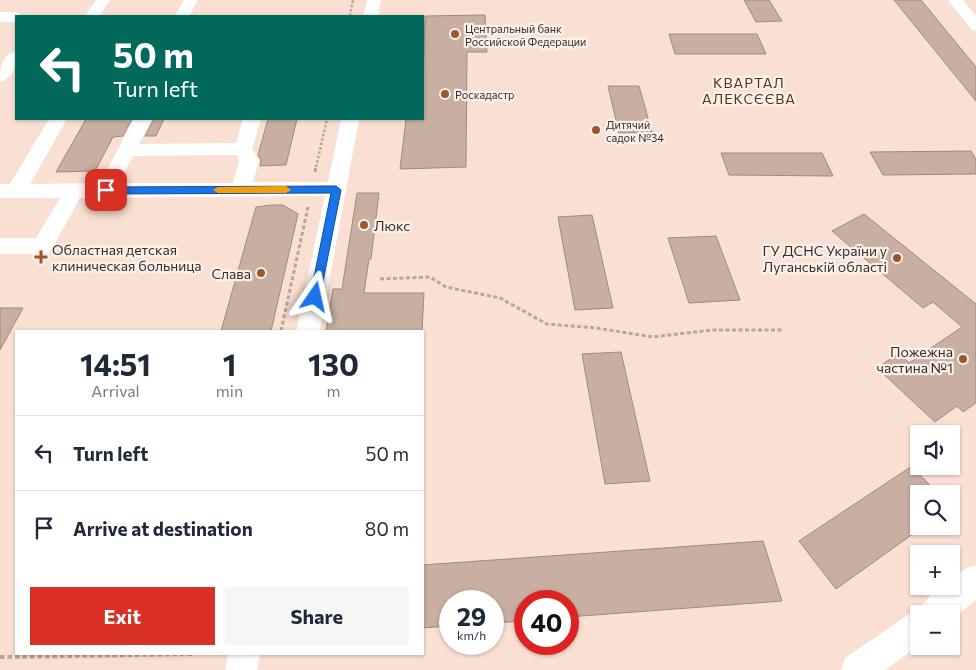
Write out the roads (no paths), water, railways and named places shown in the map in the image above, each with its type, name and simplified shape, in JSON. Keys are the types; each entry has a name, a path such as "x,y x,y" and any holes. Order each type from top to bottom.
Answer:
{"street":[{"path":"93,15 103,0"},
{"path":"183,15 191,0"},
{"path":"371,15 374,0"},
{"path":"955,0 976,26"},
{"path":"0,17 15,17"},
{"path":"0,77 15,57"},
{"path":"8,191 57,120"},
{"path":"106,190 141,120"},
{"path":"241,190 249,161 243,149 252,120"},
{"path":"308,330 350,120"},
{"path":"126,150 243,149"},
{"path":"8,191 336,190"},
{"path":"0,246 42,246 74,191"},
{"path":"945,605 976,580"},
{"path":"858,670 910,632"},
{"path":"241,670 244,655"}],"place":[{"name":"Центральный банк Российской Федерации","path":"455,34"},
{"name":"Роскадастр","path":"445,94"},
{"name":"Дитячий садок №34","path":"596,130"},
{"name":"Люкс","path":"364,225"},
{"name":"Областная детская клиническая больница","path":"41,257"},
{"name":"ГУ ДСНС України у Луганській області","path":"897,258"},
{"name":"Слава","path":"261,273"},
{"name":"Пожежна частина №1","path":"963,359"}],"district":[{"name":"КВАРТАЛ АЛЕКСЄЄВА","path":"749,90"}]}
